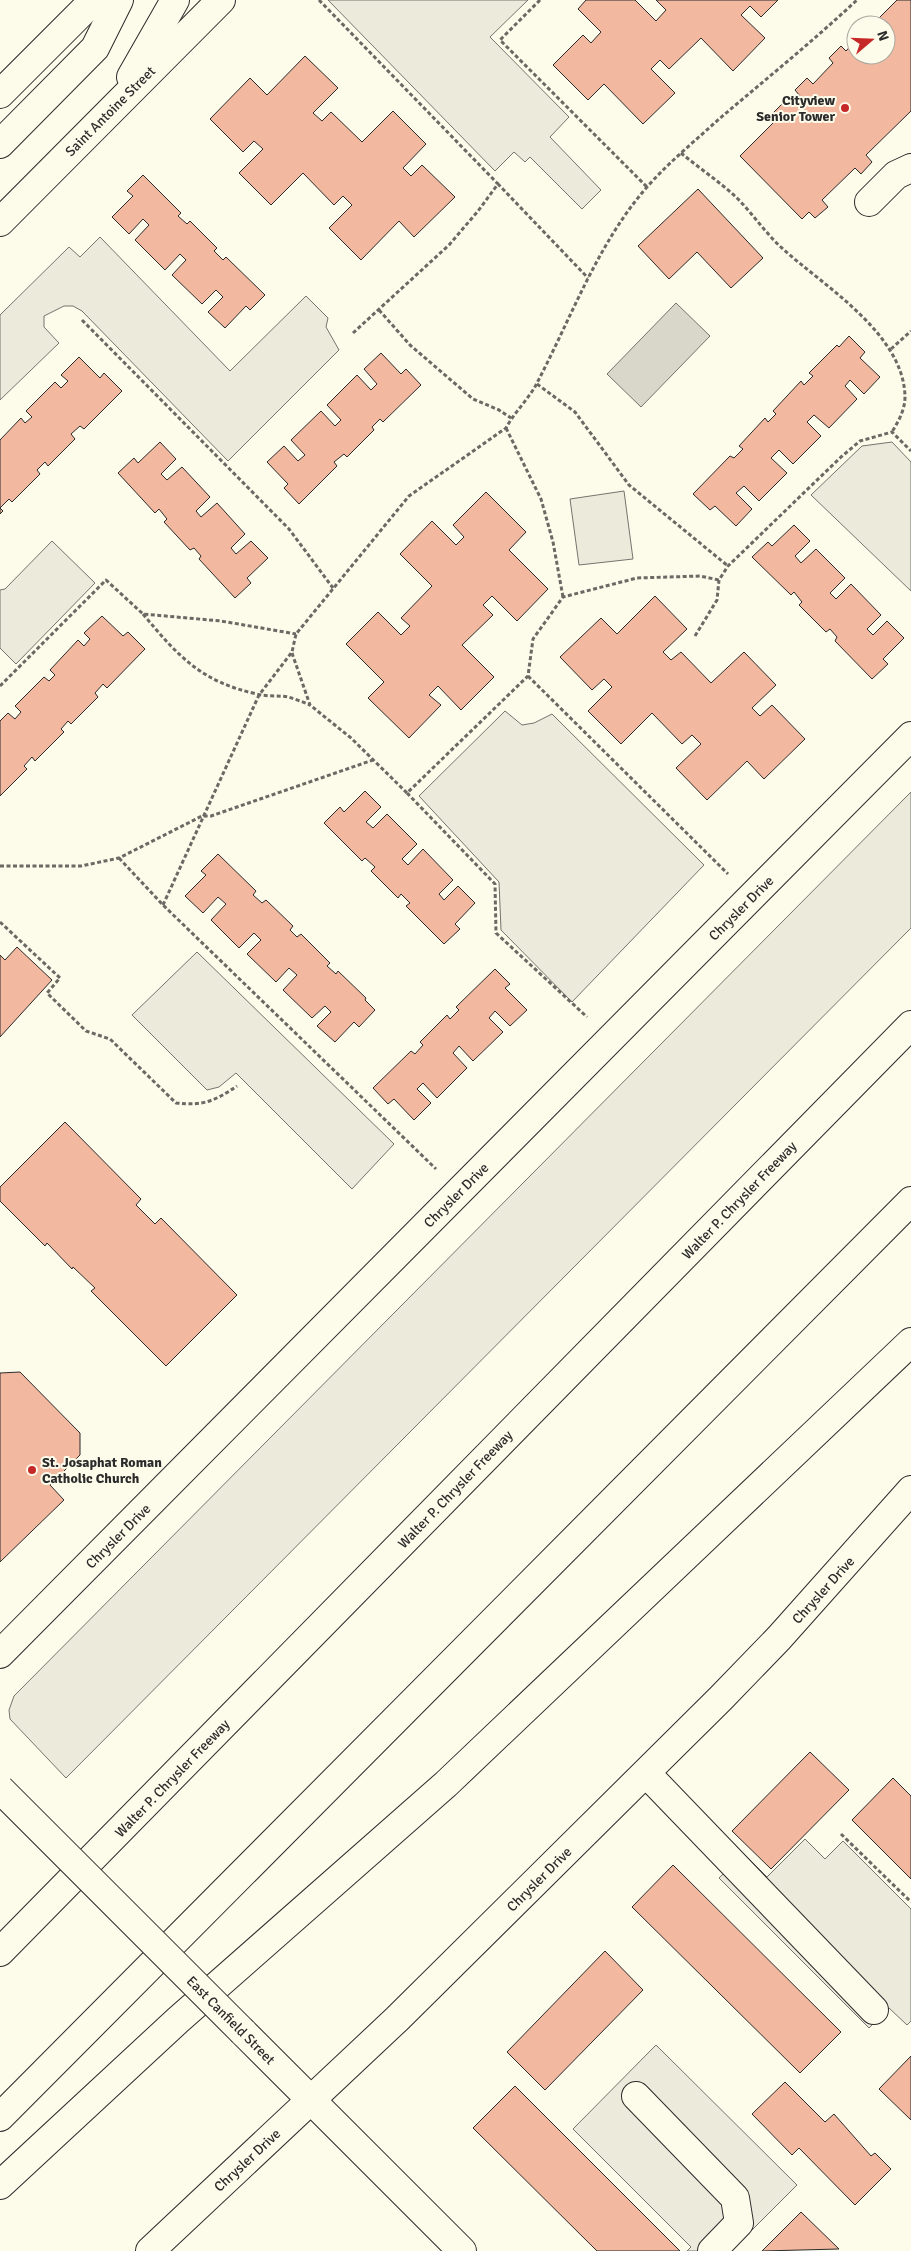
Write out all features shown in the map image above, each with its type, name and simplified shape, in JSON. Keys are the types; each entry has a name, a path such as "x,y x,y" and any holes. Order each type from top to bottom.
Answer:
{"main road":[{"path":"0,94 94,0"},
{"path":"0,144 95,48 118,0"},
{"path":"112,109 175,0"},
{"name":"Saint Antoine Street","path":"0,222 221,0"},
{"path":"869,202 896,175 911,168"},
{"name":"Chrysler Drive","path":"0,1654 911,736"},
{"name":"Walter P. Chrysler Freeway","path":"0,1952 911,1025"},
{"path":"0,2116 911,1201"},
{"path":"0,2185 178,2020 446,1784 911,1342"},
{"name":"Chrysler Drive","path":"150,2251 397,2019 646,1772 779,1638 911,1490"},
{"path":"646,1772 874,2010"},
{"name":"East Canfield Street","path":"0,1789 462,2251"},
{"path":"636,2096 735,2198 739,2223 712,2251"}],"path":[{"path":"319,0 588,279"},
{"path":"540,0 500,40 647,186"},
{"path":"163,905 202,816 259,695 292,652 296,634 409,496 506,428 511,418 537,384 588,279 627,213 647,186 681,153 854,1"},
{"path":"681,153 736,197 781,247 873,326 891,349 900,370 905,398 901,415 892,432 860,441 728,566 719,580 717,600 695,636"},
{"path":"352,333 449,245 498,184"},
{"path":"379,310 410,345 473,399 499,410 511,418"},
{"path":"82,320 289,529 333,588"},
{"path":"891,349 911,331"},
{"path":"537,384 576,412 629,485 728,566"},
{"path":"506,428 541,500 553,542 563,597"},
{"path":"892,432 911,451"},
{"path":"407,793 528,676 533,640 563,597 637,578 700,576 719,580"},
{"path":"0,686 106,580 143,614 170,647 187,664 213,680 259,695 287,697 310,705 351,738 495,884 496,933 587,1017"},
{"path":"143,614 221,621 296,634"},
{"path":"292,652 310,705"},
{"path":"528,676 728,874"},
{"path":"0,866 81,866 119,858 202,816 211,816 373,760"},
{"path":"119,858 163,905 436,1169"},
{"path":"0,922 60,978 47,994 86,1031 110,1039 176,1103 191,1105 214,1101 237,1086"},
{"path":"841,1834 911,1902"}],"shaded area":[{"path":"328,0 528,0 490,37 569,117 550,137 601,190 582,209 530,157 525,162 514,152 495,171"},
{"path":"100,237 230,371 306,296 328,318 326,327 339,350 228,461 82,311 73,306 64,306 44,316 44,327 59,343 0,400 0,315 69,247 80,257"},
{"path":"676,303 710,336 641,407 607,374"},
{"path":"892,442 911,462 911,591 811,495 862,446"},
{"path":"624,491 633,559 579,565 570,499"},
{"path":"52,541 95,583 16,664 0,648 0,590 5,589"},
{"path":"505,711 522,725 534,723 552,714 704,865 572,1002 501,930 499,882 419,796"},
{"path":"911,792 911,928 66,1778 10,1719 9,1710 14,1696"},
{"path":"197,952 394,1144 352,1189 236,1073 219,1087 207,1090 132,1015"},
{"path":"805,1839 825,1859 843,1841 911,1909 911,2021 907,2025 889,2008 869,2028 719,1878 744,1854 767,1877"},
{"path":"656,2045 797,2185 731,2251 687,2251 691,2247 573,2129"}],"building":[{"path":"586,0 635,0 656,21 666,10 656,0 778,0 761,17 750,6 741,15 765,38 733,71 701,38 669,69 660,60 651,69 675,93 643,124 604,84 588,100 553,65 583,35 591,43 601,32 578,9"},
{"name":"Cityview Senior Tower","path":"897,0 911,0 911,111 866,155 872,162 861,174 855,168 822,200 828,207 815,218 809,212 802,219 740,156 778,118 773,113 786,100 791,105 800,96 795,90 807,78 813,84 833,63 829,58 841,46 846,51 846,65 896,65 896,15 882,15"},
{"path":"305,56 338,88 313,113 322,121 331,112 362,142 393,111 426,144 403,168 411,176 422,165 455,197 414,237 399,221 361,260 329,228 352,205 343,196 334,205 303,173 271,205 239,173 263,149 254,141 243,152 210,119 250,78 267,95"},
{"path":"143,175 181,213 178,216 187,224 190,221 217,248 214,251 223,260 226,257 265,295 250,310 246,306 225,328 208,312 223,297 216,290 202,304 172,275 186,260 180,254 165,270 135,240 149,225 143,219 129,234 112,217 133,196 127,191"},
{"path":"698,189 763,258 731,288 697,252 669,279 638,246"},
{"path":"849,336 865,352 860,358 880,377 864,394 850,380 845,386 857,399 829,428 814,415 807,422 821,436 793,464 779,450 771,458 787,473 759,501 744,486 736,493 752,509 736,526 715,506 710,510 693,494 730,456 734,458 743,449 739,446 765,418 768,422 776,414 773,411 801,381 804,385 813,376 809,373 837,345 839,347"},
{"path":"381,353 401,374 406,369 421,385 383,422 380,419 372,427 374,430 347,457 344,454 334,462 337,466 299,504 284,488 288,484 267,462 284,446 298,461 305,455 291,440 321,411 335,426 341,420 327,405 357,375 371,390 377,384 364,369"},
{"path":"79,357 100,378 104,373 122,391 84,429 80,426 71,434 75,439 48,466 45,462 37,470 40,474 12,502 9,499 0,508 0,440 21,418 25,423 32,417 26,411 55,382 61,388 68,381 61,375"},
{"path":"160,442 176,459 161,474 167,480 182,467 210,497 196,511 201,517 217,503 245,534 231,548 236,554 251,541 268,558 247,578 251,583 235,598 199,559 201,556 194,548 190,550 164,522 167,519 159,509 155,513 118,473 134,458 138,463"},
{"path":"486,492 526,532 509,550 548,589 517,621 492,596 483,605 493,615 462,645 494,677 461,710 438,686 429,695 441,705 409,738 368,698 384,682 346,644 378,612 401,635 410,626 401,618 432,586 400,554 432,521 456,545 464,537 453,525"},
{"path":"794,525 810,541 795,556 801,563 816,549 845,578 830,593 836,599 851,584 881,615 867,629 873,635 887,621 904,638 883,659 888,664 872,679 835,641 837,637 830,629 826,632 799,605 802,602 794,592 791,595 752,557 768,542 772,546"},
{"path":"655,596 687,629 663,652 671,660 681,652 711,683 744,652 776,685 752,708 760,716 772,705 805,739 764,779 747,761 707,800 676,768 701,744 692,735 682,744 652,713 621,744 588,711 612,687 604,679 592,690 560,657 601,618 617,634"},
{"path":"102,616 123,636 128,632 145,649 107,688 103,684 95,693 98,697 71,724 68,721 61,729 64,732 35,761 32,757 24,766 27,769 0,796 0,721 8,713 15,719 21,712 15,706 44,677 49,681 55,675 50,670 78,640 84,646 90,639 84,633"},
{"path":"365,791 381,807 366,822 373,828 387,814 417,844 402,859 408,865 423,849 453,880 439,894 444,900 458,886 475,903 455,924 460,929 444,944 406,906 410,903 401,894 398,898 371,871 375,867 365,858 362,861 324,823 340,807 344,812"},
{"path":"218,854 256,891 253,895 262,903 266,900 293,926 290,930 297,937 301,934 330,963 327,966 336,974 338,971 366,998 365,1000 375,1010 359,1027 354,1022 335,1042 317,1026 331,1012 325,1006 312,1018 283,990 297,975 289,968 276,982 247,954 261,940 254,933 239,948 211,920 226,904 218,897 203,913 185,896 206,875 201,871"},
{"path":"17,947 52,980 0,1037 0,955 5,960"},
{"path":"495,969 510,984 505,988 527,1010 510,1026 495,1011 489,1018 503,1032 473,1061 459,1046 453,1053 467,1068 437,1098 423,1083 417,1089 431,1103 414,1120 394,1099 388,1104 373,1088 411,1051 415,1054 423,1045 420,1042 447,1015 450,1019 459,1010 456,1007"},
{"path":"65,1122 141,1199 136,1205 155,1224 161,1218 237,1295 166,1366 91,1291 95,1288 73,1267 72,1269 47,1243 45,1246 0,1201 0,1187"},
{"name":"St. Josaphat Roman Catholic Church","path":"20,1372 80,1433 80,1455 50,1485 64,1500 0,1562 0,1373"},
{"path":"810,1752 849,1790 771,1869 732,1831"},
{"path":"893,1778 911,1796 911,1879 852,1820"},
{"path":"673,1865 841,2032 800,2073 632,1907"},
{"path":"605,1951 643,1990 545,2090 507,2052"},
{"path":"911,2056 911,2120 879,2089"},
{"path":"785,2082 825,2122 834,2114 871,2156 875,2153 891,2169 855,2205 799,2148 792,2155 752,2114"},
{"path":"515,2086 680,2251 597,2251 473,2128"},
{"path":"801,2212 839,2249 762,2251"}],"place":[{"name":"Cityview Senior Tower","path":"845,108"},
{"name":"St. Josaphat Roman Catholic Church","path":"32,1470"}]}
